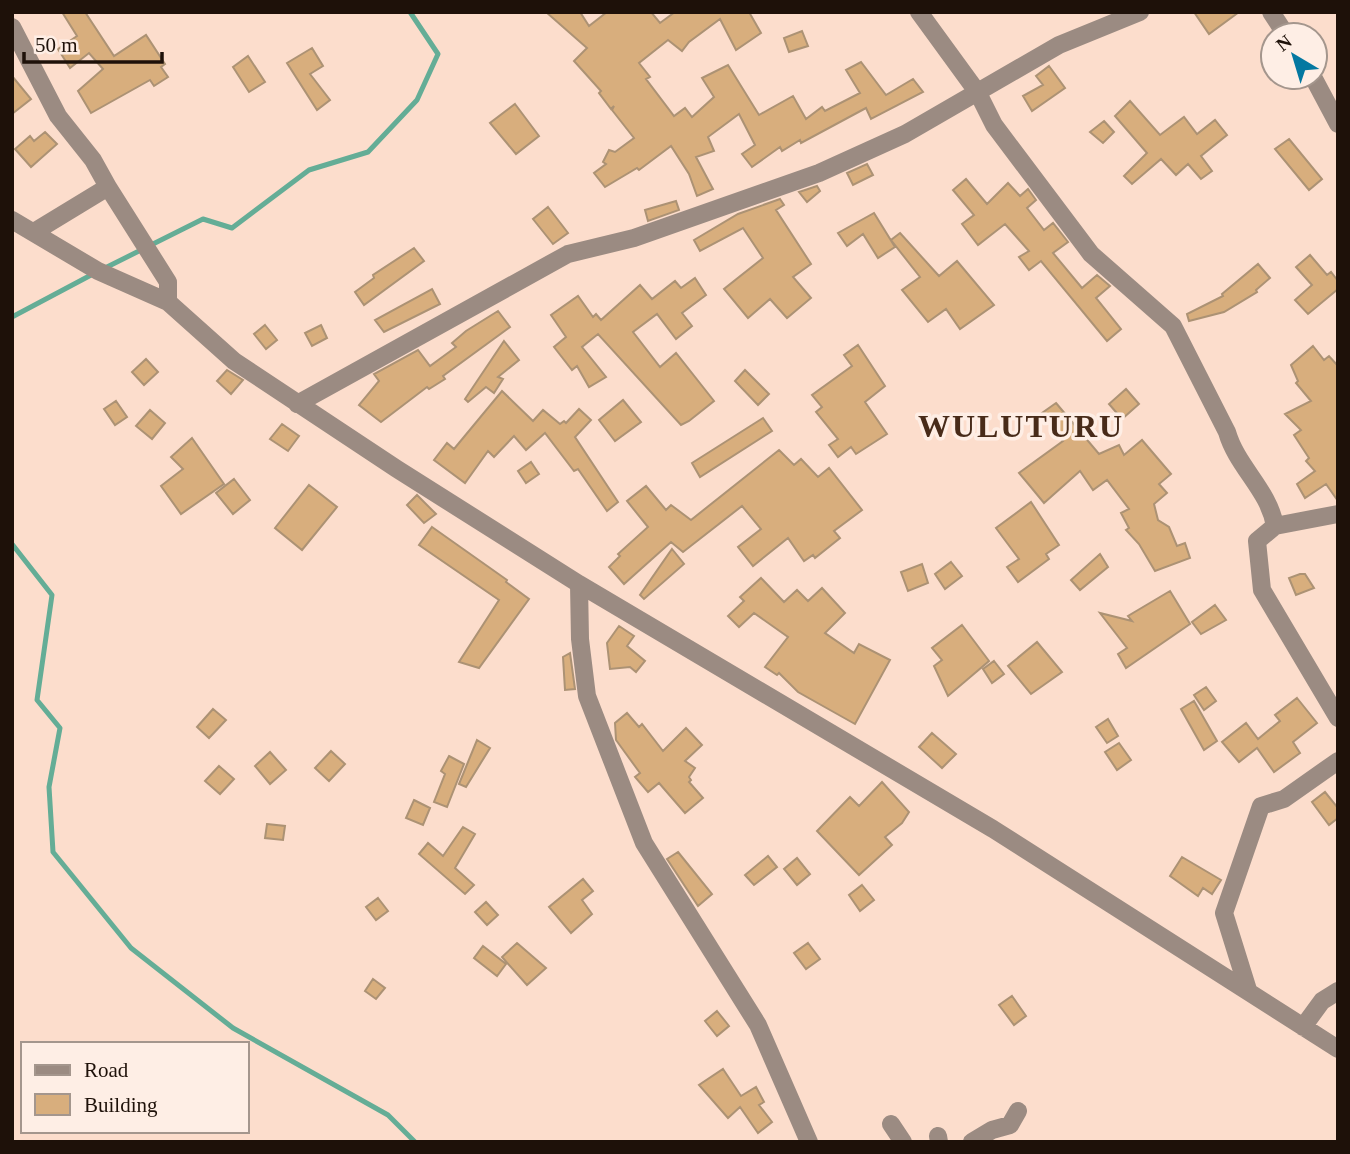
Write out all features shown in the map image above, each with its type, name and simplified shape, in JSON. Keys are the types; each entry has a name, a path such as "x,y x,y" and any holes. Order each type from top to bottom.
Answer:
{"street":[{"path":"919,12 978,93 994,125 1091,254 1173,326 1227,432 1232,450 1272,510 1275,526"},
{"path":"298,404 568,254 634,238 819,173 905,134 1059,45 1140,12"},
{"path":"12,27 58,116 93,160 168,282 168,302"},
{"path":"1320,91 1338,124"},
{"path":"34,232 108,187"},
{"path":"12,220 98,271 168,302 234,361 579,584 993,829 1338,1049"},
{"path":"1338,514 1275,526 1257,541 1262,590 1272,613 1338,718"},
{"path":"579,584 580,639 587,696 644,843 758,1025 808,1142"},
{"path":"1248,990 1224,913 1256,818 1261,806 1284,799 1338,761"},
{"path":"1303,1027 1322,1001 1338,991"},
{"path":"972,1142 992,1130 1010,1125 1018,1111"},
{"path":"891,1124 903,1142"}],"building":[{"path":"62,12 85,12 114,56 146,35 165,64 161,67 168,77 154,86 150,80 91,113 78,91 103,69 89,53 70,68 58,49 77,36"},
{"path":"546,12 580,12 589,26 607,12 651,12 660,23 675,12 749,12 761,33 736,50 720,19 689,42 682,51 668,40 639,63 650,77 646,79 674,116 685,108 692,117 714,97 702,78 728,65 759,115 793,96 806,119 822,107 825,111 860,93 846,70 861,62 886,95 913,79 923,92 871,119 866,108 801,143 800,140 782,151 780,147 752,167 742,154 755,145 739,114 708,137 714,151 696,157 713,189 697,196 689,174 671,146 639,170 637,168 605,187 594,173 606,164 603,162 609,150 615,152 634,138 612,110 614,106 611,109 599,93 601,91 574,61 587,48"},
{"path":"1194,12 1239,12 1209,34"},
{"path":"802,31 808,46 789,52 784,38"},
{"path":"312,48 323,66 310,74 330,100 317,110 287,63"},
{"path":"248,56 265,82 249,92 233,67"},
{"path":"1049,66 1065,88 1032,111 1023,96 1043,85 1036,76"},
{"path":"12,76 31,99 12,114"},
{"path":"1130,101 1160,135 1184,117 1197,134 1215,120 1227,135 1201,156 1212,171 1201,179 1188,164 1176,175 1161,159 1132,184 1124,176 1147,153 1115,116"},
{"path":"515,104 539,136 516,154 490,123"},
{"path":"1104,121 1114,132 1103,143 1090,132"},
{"path":"45,132 57,144 31,167 15,149 30,136 34,141"},
{"path":"1289,139 1322,179 1309,190 1275,149"},
{"path":"867,164 873,175 853,185 847,173"},
{"path":"966,179 987,204 1008,183 1020,196 1028,189 1036,200 1027,208 1044,230 1053,223 1068,242 1053,253 1082,288 1097,275 1110,286 1096,298 1121,329 1107,341 1041,261 1029,270 1019,257 1029,251 1005,224 978,245 962,224 974,215 953,190"},
{"path":"817,186 820,191 807,202 799,192"},
{"path":"780,199 784,205 776,210 811,264 793,277 811,298 787,318 770,299 748,318 724,289 763,258 743,228 700,251 694,240 738,214"},
{"path":"676,201 679,210 648,221 645,210"},
{"path":"548,207 568,233 553,244 533,219"},
{"path":"874,213 895,247 878,258 863,234 847,246 838,233"},
{"path":"900,233 939,276 957,261 994,305 960,329 946,309 928,322 902,290 920,277 891,240"},
{"path":"414,248 424,261 364,305 355,292 374,278 373,275"},
{"path":"1310,255 1327,275 1331,272 1338,281 1338,289 1308,314 1295,300 1312,285 1296,267"},
{"path":"1258,264 1270,278 1257,292 1224,312 1189,321 1187,314 1223,296 1222,294"},
{"path":"695,278 706,295 682,313 692,326 676,339 657,314 633,332 660,367 676,353 714,401 681,425 598,334 582,347 606,377 589,387 577,366 572,370 554,347 566,337 551,315 578,296 593,317 596,314 601,320 640,285 652,299 675,281 681,288"},
{"path":"432,289 440,304 384,332 375,320"},
{"path":"498,311 510,327 443,376 445,379 429,389 427,387 381,422 359,405 379,381 374,374 418,350 430,366 456,347 452,343 466,331"},
{"path":"265,325 277,340 266,349 254,334"},
{"path":"321,325 327,338 312,346 305,333"},
{"path":"504,341 519,360 498,377 503,379 494,393 486,387 468,402 465,399"},
{"path":"858,345 885,386 865,402 887,434 856,454 851,447 838,457 829,445 838,439 816,412 822,407 812,395 852,366 844,355"},
{"path":"1313,346 1324,360 1329,356 1338,366 1338,501 1326,484 1305,498 1297,484 1315,471 1306,461 1309,458 1294,435 1301,430 1285,414 1311,401 1296,383 1298,381 1291,365"},
{"path":"146,359 158,372 144,385 132,372"},
{"path":"227,370 243,380 231,394 217,381"},
{"path":"745,370 769,394 758,405 735,381"},
{"path":"1126,389 1139,404 1122,419 1109,404"},
{"path":"502,391 533,421 543,410 560,424 564,421 566,423 579,409 591,420 575,437 618,502 607,511 578,469 574,471 545,433 526,450 514,436 494,457 488,451 465,483 434,460 447,443 454,449"},
{"path":"623,400 641,422 615,441 599,420"},
{"path":"116,401 127,417 115,425 104,409"},
{"path":"1056,403 1099,454 1119,445 1124,455 1142,440 1171,474 1159,484 1167,493 1154,504 1158,520 1169,527 1177,546 1185,543 1190,558 1155,571 1139,544 1126,530 1129,528 1121,513 1129,509 1107,480 1093,490 1080,471 1044,503 1019,473 1063,441 1042,413"},
{"path":"150,410 165,423 152,439 136,426"},
{"path":"763,418 772,431 700,477 692,463"},
{"path":"282,424 299,436 288,451 270,439"},
{"path":"192,438 224,484 181,514 161,486 183,469 171,457"},
{"path":"779,450 794,465 801,459 818,477 829,468 862,510 834,531 840,538 815,558 813,555 804,561 788,538 753,566 738,547 761,529 742,506 683,552 671,542 624,584 609,567 620,556 618,554 648,527 627,501 646,486 666,510 671,505 691,520"},
{"path":"531,462 539,474 526,483 518,471"},
{"path":"234,479 250,500 233,514 216,493"},
{"path":"309,485 337,507 302,550 275,528"},
{"path":"417,495 436,514 424,523 407,505"},
{"path":"1031,502 1059,545 1046,554 1049,559 1018,582 1007,567 1019,559 996,528"},
{"path":"432,527 507,580 506,582 529,599 479,668 459,662 499,600 419,545"},
{"path":"672,549 684,564 644,599 640,595"},
{"path":"1100,554 1108,567 1080,590 1071,580"},
{"path":"951,562 962,576 945,589 935,574"},
{"path":"922,564 928,583 908,591 901,572"},
{"path":"1305,574 1314,588 1296,595 1289,578"},
{"path":"761,578 784,602 797,590 808,601 822,588 845,613 825,633 854,653 859,644 890,660 855,724 798,692 779,673 777,675 765,667 788,637 754,613 739,627 728,616 744,601 740,597"},
{"path":"1170,591 1190,624 1126,668 1118,654 1127,648 1100,613 1132,621 1128,616"},
{"path":"1215,605 1226,620 1201,634 1192,622"},
{"path":"962,625 989,661 948,696 934,666 942,660 932,648"},
{"path":"619,626 634,636 627,646 645,661 636,672 630,667 610,669 607,643"},
{"path":"1037,642 1062,672 1031,694 1008,666"},
{"path":"570,653 575,689 565,690 563,657"},
{"path":"994,661 1004,674 992,683 983,669"},
{"path":"1206,687 1216,701 1204,710 1194,695"},
{"path":"1297,698 1317,723 1293,742 1300,753 1274,772 1257,748 1239,762 1222,742 1246,723 1258,739 1280,721 1275,715"},
{"path":"1194,701 1217,741 1204,750 1181,709"},
{"path":"213,709 226,720 209,738 197,727"},
{"path":"627,713 639,727 642,724 663,751 686,728 702,745 685,761 695,768 689,782 703,798 685,813 659,783 648,792 635,777 640,773 616,740 615,723"},
{"path":"1108,719 1118,736 1107,743 1096,727"},
{"path":"932,733 956,754 942,768 919,747"},
{"path":"477,740 490,748 466,787 459,784"},
{"path":"1119,743 1131,760 1117,770 1105,752"},
{"path":"331,751 345,764 329,781 315,768"},
{"path":"270,752 286,770 270,784 255,766"},
{"path":"449,756 464,764 447,807 434,802 445,774 441,771"},
{"path":"219,766 234,779 220,794 205,781"},
{"path":"882,782 909,812 902,823 885,837 892,845 859,875 817,831 850,797 859,806"},
{"path":"1325,792 1338,808 1338,818 1329,825 1312,802"},
{"path":"414,800 430,808 423,825 406,818"},
{"path":"267,824 285,826 283,840 265,838"},
{"path":"463,827 475,834 455,868 474,885 465,894 419,854 428,843 443,856"},
{"path":"678,852 712,894 698,906 667,859"},
{"path":"768,856 777,867 754,885 745,875"},
{"path":"1182,857 1221,880 1212,894 1203,888 1198,896 1170,876"},
{"path":"797,858 810,874 797,885 784,869"},
{"path":"583,879 593,891 582,900 592,914 571,933 549,907"},
{"path":"862,885 874,900 860,911 849,895"},
{"path":"378,898 388,911 376,920 366,907"},
{"path":"486,902 498,915 487,925 475,912"},
{"path":"517,943 546,968 527,985 502,957"},
{"path":"808,943 820,959 806,969 794,953"},
{"path":"483,946 506,964 497,976 474,958"},
{"path":"373,979 385,988 376,999 365,991"},
{"path":"1012,996 1026,1016 1014,1025 999,1005"},
{"path":"717,1011 729,1026 717,1036 705,1021"},
{"path":"723,1069 741,1096 756,1087 764,1102 759,1105 772,1122 758,1133 740,1107 728,1118 699,1085"}],"waterway":[{"path":"105,268 203,219 232,228 309,170 368,152 417,100 438,54 410,12"},
{"path":"12,317 93,274"},
{"path":"12,544 52,595 37,700 60,728 49,787 53,852 131,948 233,1028 388,1115 415,1142"}],"district":[{"name":"WULUTURU","path":"1021,426"}]}
